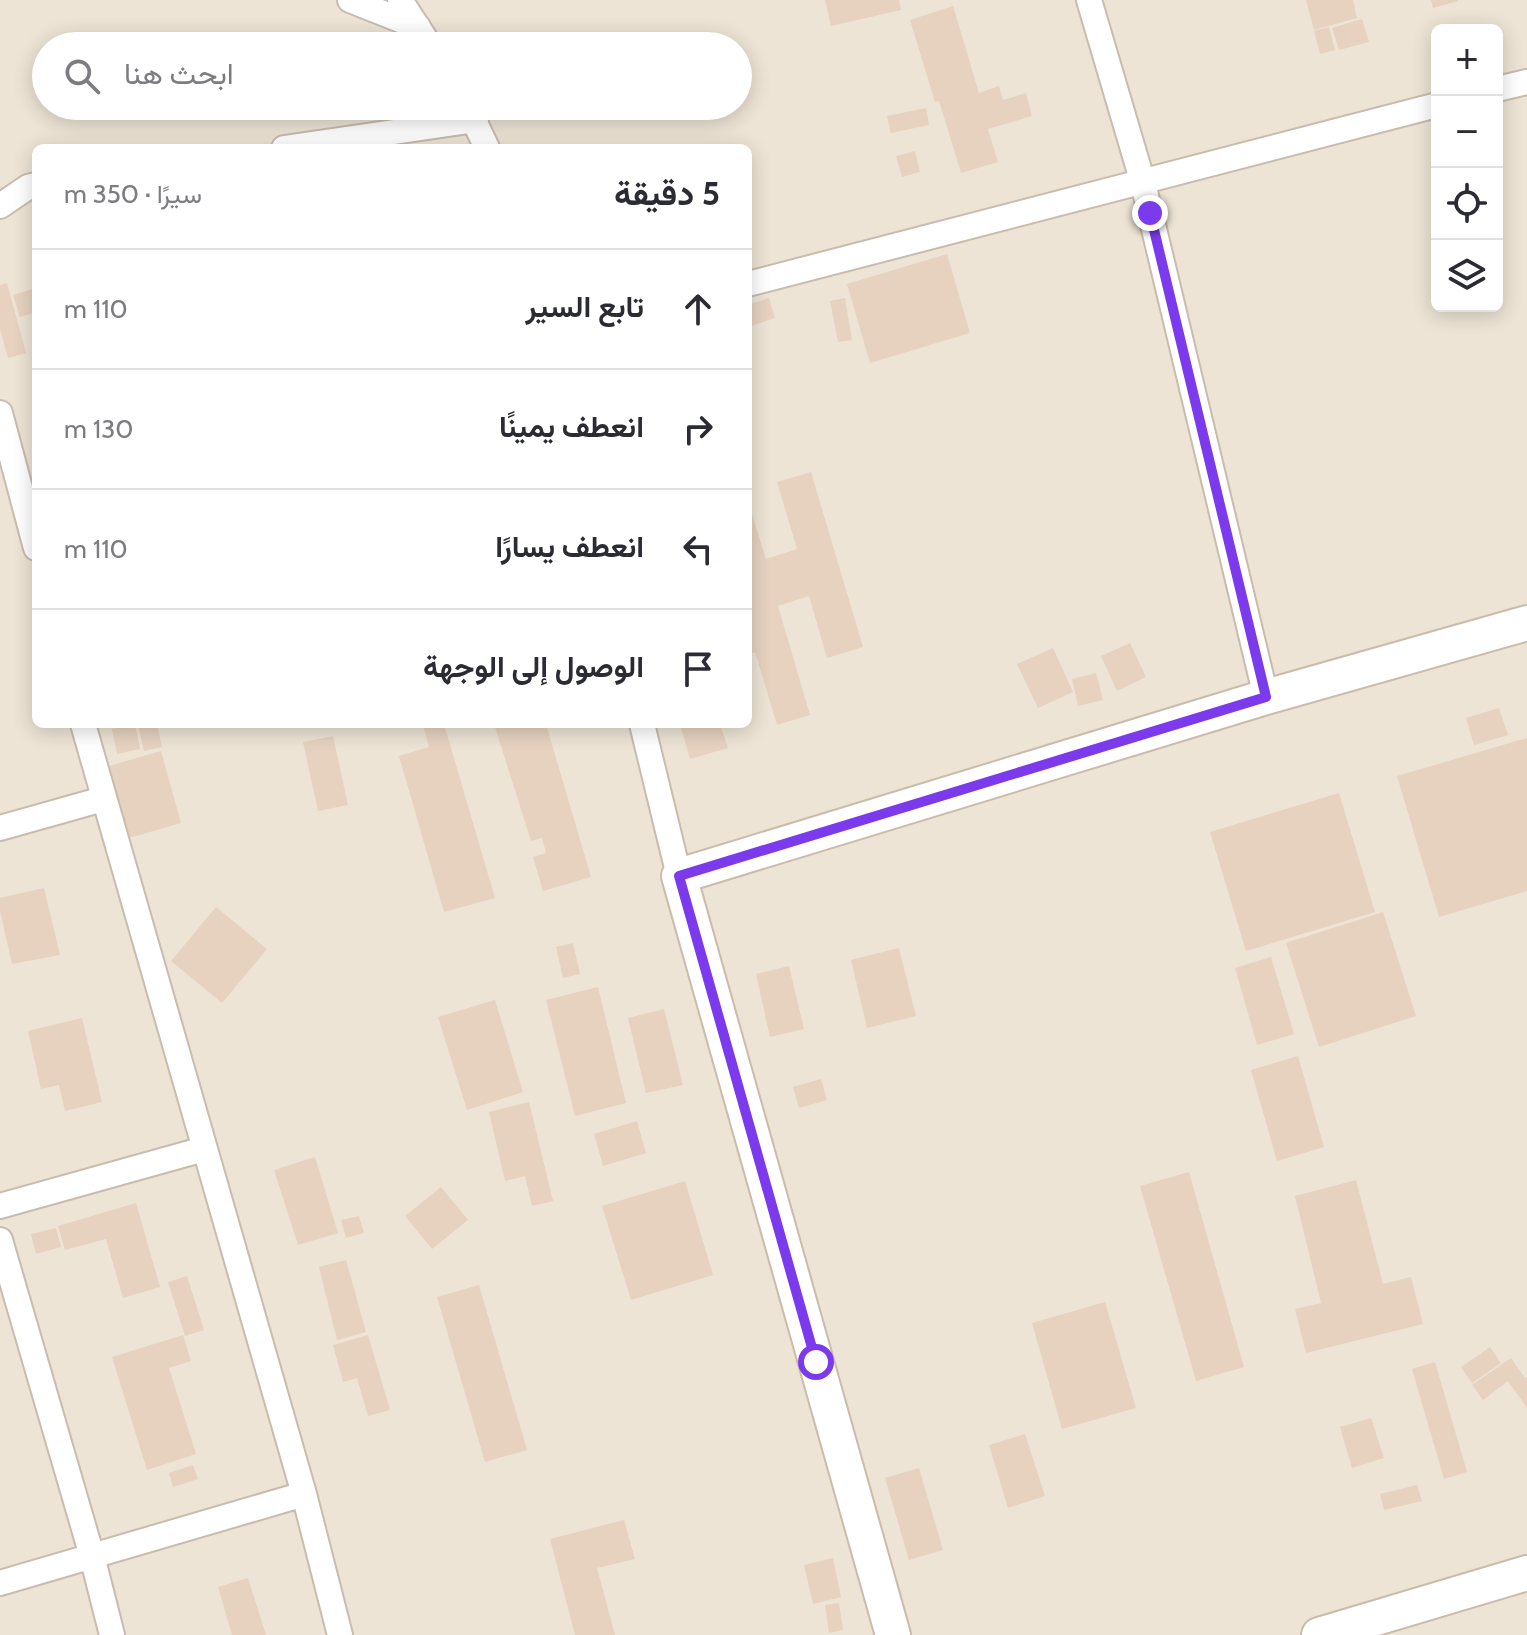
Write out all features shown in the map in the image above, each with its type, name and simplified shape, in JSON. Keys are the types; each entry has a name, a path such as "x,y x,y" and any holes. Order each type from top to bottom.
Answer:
{"street":[{"path":"350,0 414,32"},
{"path":"400,0 421,32"},
{"path":"1089,0 1143,183 1266,697"},
{"path":"1503,88 1527,82"},
{"path":"752,283 1431,107"},
{"path":"305,144 434,120"},
{"path":"474,120 485,144"},
{"path":"0,206 32,186"},
{"path":"0,413 32,533"},
{"path":"679,876 1266,697 1527,623"},
{"path":"84,728 304,1494 340,1635"},
{"path":"643,728 679,876 893,1635"},
{"path":"0,828 103,799"},
{"path":"0,1206 204,1149"},
{"path":"0,1240 112,1635"},
{"path":"0,1583 304,1494"},
{"path":"1319,1635 1527,1573"}],"shaded area":[{"path":"0,0 1527,0 1527,1635 0,1635"}],"building":[{"path":"825,0 899,0 901,10 831,26"},
{"path":"1306,0 1353,0 1357,18 1314,30"},
{"path":"1431,0 1458,0 1458,1 1433,8"},
{"path":"953,6 979,93 999,86 1003,100 1026,93 1032,116 988,129 998,162 961,173 910,20"},
{"path":"1362,19 1369,42 1339,50 1332,28"},
{"path":"1329,27 1335,50 1320,54 1314,31"},
{"path":"926,108 929,125 891,133 887,116"},
{"path":"915,151 920,172 902,177 896,156"},
{"path":"947,254 970,333 870,363 847,284"},
{"path":"7,283 26,353 8,358 0,329 0,285"},
{"path":"32,289 32,313 20,317 13,295"},
{"path":"769,298 775,318 752,326 752,304"},
{"path":"845,298 852,340 838,342 830,301"},
{"path":"811,472 863,647 827,658 809,596 778,606 810,715 777,725 755,652 752,653 752,514 766,559 797,549 777,482"},
{"path":"1130,643 1146,677 1117,691 1101,656"},
{"path":"1053,648 1073,692 1038,708 1017,664"},
{"path":"1096,673 1103,700 1078,706 1072,679"},
{"path":"1499,708 1508,735 1474,745 1466,718"},
{"path":"136,728 140,749 117,754 112,729"},
{"path":"139,728 158,728 162,747 144,751"},
{"path":"424,728 445,728 495,898 444,912 399,756 429,747"},
{"path":"495,728 547,728 591,877 543,891 533,857 546,853 542,838 531,841"},
{"path":"681,728 721,728 728,748 690,759"},
{"path":"333,736 348,805 318,811 303,742"},
{"path":"1527,738 1527,891 1439,917 1397,776"},
{"path":"161,751 181,823 129,838 109,766"},
{"path":"1339,793 1375,912 1246,951 1210,832"},
{"path":"44,888 60,955 12,964 0,898"},
{"path":"216,907 267,949 222,1003 171,961"},
{"path":"1383,912 1416,1016 1319,1047 1286,943"},
{"path":"573,943 580,974 563,978 556,947"},
{"path":"899,948 916,1016 867,1028 851,960"},
{"path":"1271,957 1294,1034 1257,1045 1235,968"},
{"path":"789,966 804,1029 770,1037 756,974"},
{"path":"598,987 626,1103 575,1116 546,1000"},
{"path":"495,1000 523,1092 467,1110 438,1017"},
{"path":"664,1009 683,1085 646,1093 628,1018"},
{"path":"82,1018 102,1102 65,1111 59,1085 41,1089 28,1031"},
{"path":"1298,1056 1324,1147 1277,1161 1251,1070"},
{"path":"821,1079 827,1100 799,1108 793,1087"},
{"path":"529,1102 553,1201 532,1206 525,1176 505,1181 489,1112"},
{"path":"637,1121 646,1153 603,1166 594,1134"},
{"path":"315,1157 338,1233 298,1245 274,1170"},
{"path":"1189,1172 1244,1367 1196,1381 1140,1186"},
{"path":"1356,1180 1383,1284 1411,1277 1423,1324 1306,1353 1295,1309 1321,1303 1295,1196"},
{"path":"685,1181 713,1275 631,1300 602,1206"},
{"path":"441,1187 468,1220 432,1249 405,1216"},
{"path":"136,1203 160,1287 123,1298 106,1239 65,1250 58,1226"},
{"path":"359,1216 364,1233 346,1238 341,1220"},
{"path":"56,1228 61,1247 36,1254 31,1234"},
{"path":"346,1260 366,1332 337,1340 319,1267"},
{"path":"187,1276 204,1330 185,1336 168,1282"},
{"path":"479,1285 527,1450 485,1462 437,1297"},
{"path":"1105,1302 1136,1408 1062,1429 1032,1323"},
{"path":"183,1335 191,1361 169,1368 196,1454 147,1470 112,1357"},
{"path":"368,1335 390,1410 368,1416 357,1378 343,1382 333,1345"},
{"path":"1490,1347 1501,1363 1472,1383 1461,1367"},
{"path":"1511,1358 1527,1377 1527,1408 1508,1381 1483,1400 1472,1385"},
{"path":"1435,1362 1467,1472 1444,1479 1412,1369"},
{"path":"1371,1418 1384,1458 1352,1468 1340,1427"},
{"path":"1025,1434 1045,1496 1008,1508 989,1445"},
{"path":"193,1465 198,1479 173,1487 169,1473"},
{"path":"919,1468 943,1550 909,1560 885,1478"},
{"path":"1417,1485 1422,1501 1384,1510 1380,1494"},
{"path":"624,1520 635,1559 597,1568 615,1635 575,1635 550,1539"},
{"path":"833,1558 841,1597 813,1604 804,1565"},
{"path":"248,1578 266,1635 232,1635 218,1587"},
{"path":"839,1603 843,1630 829,1633 825,1605"}],"route":[{"path":"816,1362 679,876 1266,697 1150,213"}]}
